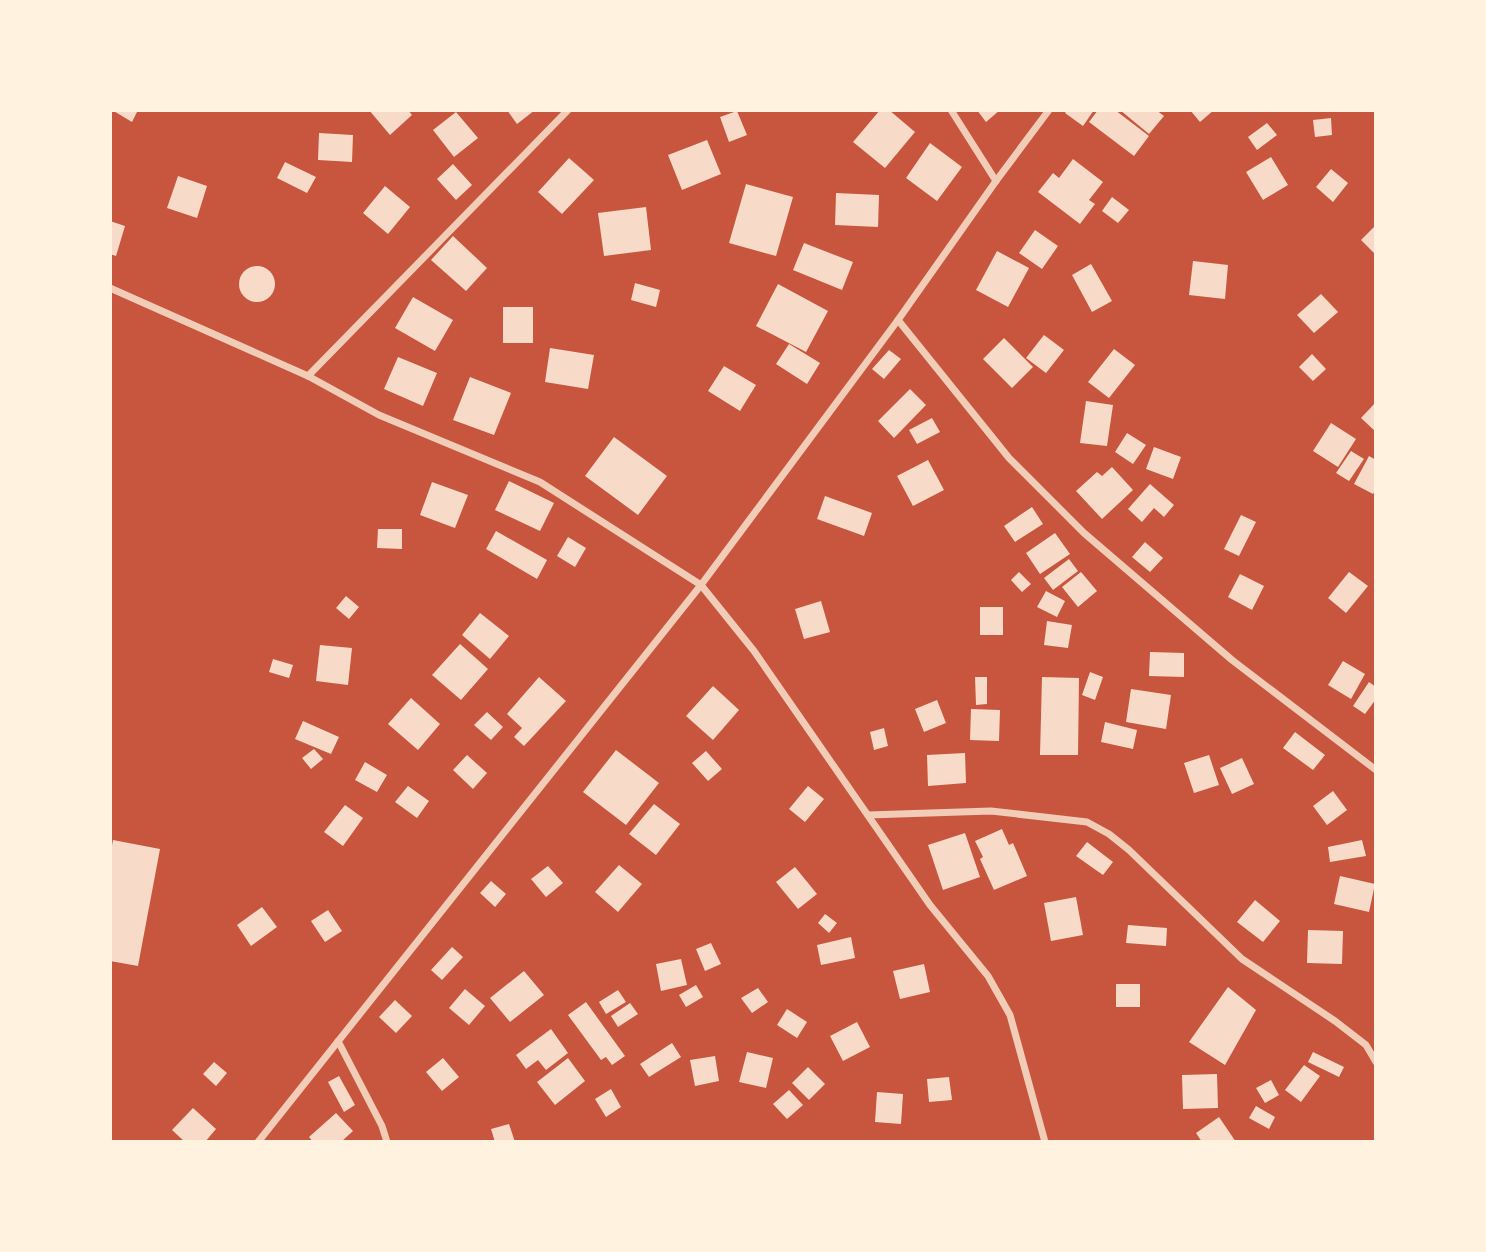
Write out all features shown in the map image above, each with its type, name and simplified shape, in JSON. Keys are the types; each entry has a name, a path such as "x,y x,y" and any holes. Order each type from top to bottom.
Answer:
{"street":[{"path":"308,376 568,110"},
{"path":"950,110 996,181"},
{"path":"258,1142 701,585 898,320 1049,110"},
{"path":"110,288 308,376 379,415 540,482 701,585 754,651 930,905 988,976 1010,1015 1045,1142"},
{"path":"898,320 1009,458 1084,533 1231,660 1376,770"},
{"path":"868,815 991,811 1087,821 1129,850 1242,959 1335,1021 1366,1045 1376,1062"},
{"path":"338,1041 382,1126 387,1142"}],"building":[{"path":"112,110 138,110 132,122"},
{"path":"369,110 408,110 412,115 390,135"},
{"path":"507,110 535,110 517,124"},
{"path":"880,110 889,110 915,132 885,168 853,142"},
{"path":"977,110 1000,110 986,122"},
{"path":"1067,110 1094,110 1083,126 1065,113"},
{"path":"1098,110 1115,110 1149,136 1134,156 1089,122"},
{"path":"1120,110 1156,110 1164,116 1149,134"},
{"path":"1190,110 1214,110 1200,122"},
{"path":"737,111 747,135 729,142 720,117"},
{"path":"456,112 478,138 454,157 433,130"},
{"path":"1331,118 1332,135 1315,137 1313,120"},
{"path":"1267,123 1277,135 1257,150 1248,137"},
{"path":"319,133 353,135 352,162 318,160"},
{"path":"707,140 721,174 682,190 668,155"},
{"path":"930,143 962,167 937,201 906,178"},
{"path":"1271,157 1288,185 1263,200 1246,172"},
{"path":"569,158 594,180 562,214 538,192"},
{"path":"1073,159 1103,182 1089,200 1095,204 1080,224 1038,192 1053,173 1059,178"},
{"path":"285,162 316,177 307,193 277,178"},
{"path":"453,164 472,185 456,200 437,179"},
{"path":"1331,169 1348,183 1333,202 1316,187"},
{"path":"178,176 207,186 197,218 167,208"},
{"path":"746,184 793,197 776,256 729,243"},
{"path":"385,186 410,207 388,234 363,213"},
{"path":"836,193 879,195 878,227 835,225"},
{"path":"1112,197 1129,210 1118,223 1102,211"},
{"path":"646,207 651,250 604,256 598,213"},
{"path":"110,221 125,226 116,256 110,254"},
{"path":"1376,225 1376,255 1361,240"},
{"path":"1035,230 1058,246 1042,269 1019,253"},
{"path":"453,236 487,268 466,291 431,260"},
{"path":"804,243 853,262 842,290 793,270"},
{"path":"997,251 1029,268 1008,307 976,290"},
{"path":"1193,261 1228,265 1225,299 1189,295"},
{"path":"1091,264 1112,301 1092,312 1072,275"},
{"path":"257,266 270,271 275,284 270,297 257,302 244,297 239,284 244,271"},
{"path":"635,283 660,290 656,307 631,300"},
{"path":"778,284 828,311 806,352 756,326"},
{"path":"1321,294 1338,312 1314,333 1297,315"},
{"path":"413,297 453,320 435,351 395,328"},
{"path":"503,307 533,307 533,343 503,343"},
{"path":"1044,335 1064,350 1046,373 1026,358"},
{"path":"1004,338 1033,367 1012,388 983,359"},
{"path":"789,344 820,363 807,384 776,364"},
{"path":"550,348 594,355 588,389 545,382"},
{"path":"1114,349 1135,365 1109,398 1088,382"},
{"path":"889,350 901,359 884,379 872,369"},
{"path":"1312,354 1326,369 1313,381 1299,367"},
{"path":"398,357 437,373 423,406 384,389"},
{"path":"724,366 756,385 740,411 708,391"},
{"path":"470,377 511,393 494,435 453,420"},
{"path":"910,389 926,405 894,438 878,421"},
{"path":"1086,401 1113,405 1107,446 1080,443"},
{"path":"1376,402 1376,432 1361,418"},
{"path":"932,418 940,432 917,444 909,430"},
{"path":"1331,423 1356,439 1338,467 1313,451"},
{"path":"1127,433 1146,445 1133,464 1115,452"},
{"path":"614,437 667,476 638,515 585,476"},
{"path":"1154,447 1181,457 1173,479 1146,469"},
{"path":"1351,451 1364,459 1349,481 1336,473"},
{"path":"1369,456 1376,460 1376,489 1373,494 1354,484"},
{"path":"928,460 944,490 913,506 897,476"},
{"path":"1112,467 1133,490 1102,519 1076,491 1097,472 1102,476"},
{"path":"509,481 554,503 540,531 495,510"},
{"path":"432,482 468,495 455,528 420,515"},
{"path":"1150,484 1174,505 1164,517 1154,508 1142,522 1128,509"},
{"path":"825,496 872,513 864,536 817,519"},
{"path":"1032,507 1043,524 1015,542 1004,526"},
{"path":"1241,515 1256,522 1239,556 1224,549"},
{"path":"378,529 402,529 402,549 377,548"},
{"path":"496,531 547,560 537,579 486,549"},
{"path":"1055,533 1070,554 1040,574 1026,553"},
{"path":"568,537 586,548 575,567 557,556"},
{"path":"1145,542 1163,558 1150,572 1132,557"},
{"path":"1069,559 1078,571 1053,590 1044,578"},
{"path":"1019,572 1031,584 1022,592 1011,580"},
{"path":"1081,572 1097,591 1078,607 1062,587"},
{"path":"1349,572 1368,586 1346,613 1328,598"},
{"path":"1240,574 1264,586 1252,610 1228,597"},
{"path":"1046,591 1065,601 1057,617 1037,607"},
{"path":"346,596 359,607 349,619 336,608"},
{"path":"821,601 830,632 804,639 795,609"},
{"path":"980,607 1003,607 1003,635 980,635"},
{"path":"480,613 509,636 490,659 462,635"},
{"path":"1047,621 1072,625 1068,648 1044,645"},
{"path":"460,644 488,669 461,700 432,675"},
{"path":"320,645 352,648 348,685 316,681"},
{"path":"1150,652 1184,653 1184,677 1149,676"},
{"path":"273,659 293,665 289,678 269,672"},
{"path":"1343,661 1365,674 1351,699 1328,685"},
{"path":"1090,672 1103,677 1095,700 1082,695"},
{"path":"539,677 566,701 524,746 514,737 522,728 507,714"},
{"path":"975,677 987,677 987,704 976,705"},
{"path":"1042,677 1079,678 1078,755 1040,755"},
{"path":"1369,682 1376,687 1376,699 1365,714 1353,706"},
{"path":"713,686 739,710 713,740 686,716"},
{"path":"1131,689 1171,695 1166,729 1126,722"},
{"path":"411,698 440,724 418,750 388,724"},
{"path":"937,700 946,723 924,732 915,709"},
{"path":"971,709 1000,710 999,741 970,740"},
{"path":"487,712 503,727 491,740 474,725"},
{"path":"303,721 339,737 331,754 295,739"},
{"path":"1105,722 1137,730 1133,749 1101,742"},
{"path":"884,728 888,746 874,750 870,732"},
{"path":"1295,732 1325,755 1313,770 1283,748"},
{"path":"314,749 323,759 311,769 302,758"},
{"path":"616,750 659,783 626,825 583,792"},
{"path":"706,751 722,769 708,781 692,763"},
{"path":"965,753 966,783 928,786 927,755"},
{"path":"467,755 487,773 473,789 453,770"},
{"path":"1209,755 1219,785 1194,793 1184,763"},
{"path":"1242,758 1254,784 1232,794 1220,768"},
{"path":"365,762 387,775 377,792 355,780"},
{"path":"408,786 429,801 417,818 395,802"},
{"path":"808,786 824,799 805,822 789,809"},
{"path":"1333,791 1347,810 1327,825 1313,806"},
{"path":"654,804 680,824 656,855 629,834"},
{"path":"345,805 363,818 343,846 324,832"},
{"path":"1002,829 1009,845 1013,843 1027,876 994,890 975,841"},
{"path":"965,833 980,877 943,890 928,845"},
{"path":"113,840 160,849 138,966 110,961 110,856"},
{"path":"1362,840 1366,856 1330,862 1328,847"},
{"path":"1087,842 1113,862 1103,875 1076,856"},
{"path":"619,865 642,884 618,912 595,892"},
{"path":"548,866 563,883 546,897 531,879"},
{"path":"795,867 817,894 798,909 776,882"},
{"path":"1340,876 1375,884 1369,912 1334,904"},
{"path":"491,881 506,894 495,907 480,893"},
{"path":"1076,897 1083,935 1051,941 1044,903"},
{"path":"1255,900 1280,921 1263,942 1237,922"},
{"path":"262,907 277,927 251,946 237,925"},
{"path":"328,910 342,931 325,942 311,921"},
{"path":"825,914 837,923 829,933 818,923"},
{"path":"1128,925 1167,928 1166,946 1126,943"},
{"path":"1308,930 1343,931 1342,964 1307,963"},
{"path":"851,937 855,958 821,965 817,945"},
{"path":"711,943 721,964 705,971 696,949"},
{"path":"452,947 463,957 442,980 431,970"},
{"path":"681,959 687,985 661,991 656,964"},
{"path":"924,964 930,992 900,999 893,971"},
{"path":"524,971 544,995 510,1022 490,998"},
{"path":"1116,984 1140,984 1140,1007 1116,1007"},
{"path":"696,985 703,997 686,1007 679,995"},
{"path":"1228,987 1256,1010 1225,1065 1189,1042"},
{"path":"758,988 768,1002 752,1013 741,998"},
{"path":"465,989 485,1006 469,1025 449,1008"},
{"path":"618,990 626,1002 606,1014 599,1002"},
{"path":"395,1000 412,1016 396,1033 379,1017"},
{"path":"586,1002 625,1056 612,1065 606,1057 601,1060 568,1015"},
{"path":"630,1003 638,1014 618,1027 611,1016"},
{"path":"787,1009 807,1022 797,1038 777,1025"},
{"path":"857,1022 870,1047 843,1061 830,1036"},
{"path":"551,1029 568,1053 546,1070 538,1060 526,1069 516,1055"},
{"path":"672,1043 681,1057 649,1077 640,1064"},
{"path":"747,1052 773,1058 766,1088 739,1082"},
{"path":"1313,1052 1344,1067 1339,1077 1308,1062"},
{"path":"715,1056 719,1081 695,1086 690,1060"},
{"path":"443,1058 459,1077 442,1091 426,1072"},
{"path":"568,1058 585,1081 555,1105 537,1082"},
{"path":"214,1062 227,1073 216,1086 203,1074"},
{"path":"1304,1065 1320,1076 1301,1102 1285,1090"},
{"path":"808,1067 825,1084 809,1100 792,1083"},
{"path":"1217,1074 1218,1108 1183,1109 1182,1075"},
{"path":"339,1076 355,1105 344,1112 328,1082"},
{"path":"949,1077 952,1100 929,1102 927,1079"},
{"path":"1271,1080 1279,1095 1265,1103 1256,1088"},
{"path":"611,1089 621,1107 606,1117 595,1099"},
{"path":"789,1090 803,1105 787,1119 773,1104"},
{"path":"877,1092 903,1094 901,1124 875,1122"},
{"path":"1256,1106 1275,1117 1269,1129 1249,1118"},
{"path":"193,1108 216,1129 205,1142 185,1142 172,1130"},
{"path":"336,1113 353,1131 341,1142 313,1142 309,1137"},
{"path":"1219,1117 1236,1142 1202,1142 1196,1133"},
{"path":"509,1124 515,1142 495,1142 491,1129"}]}
